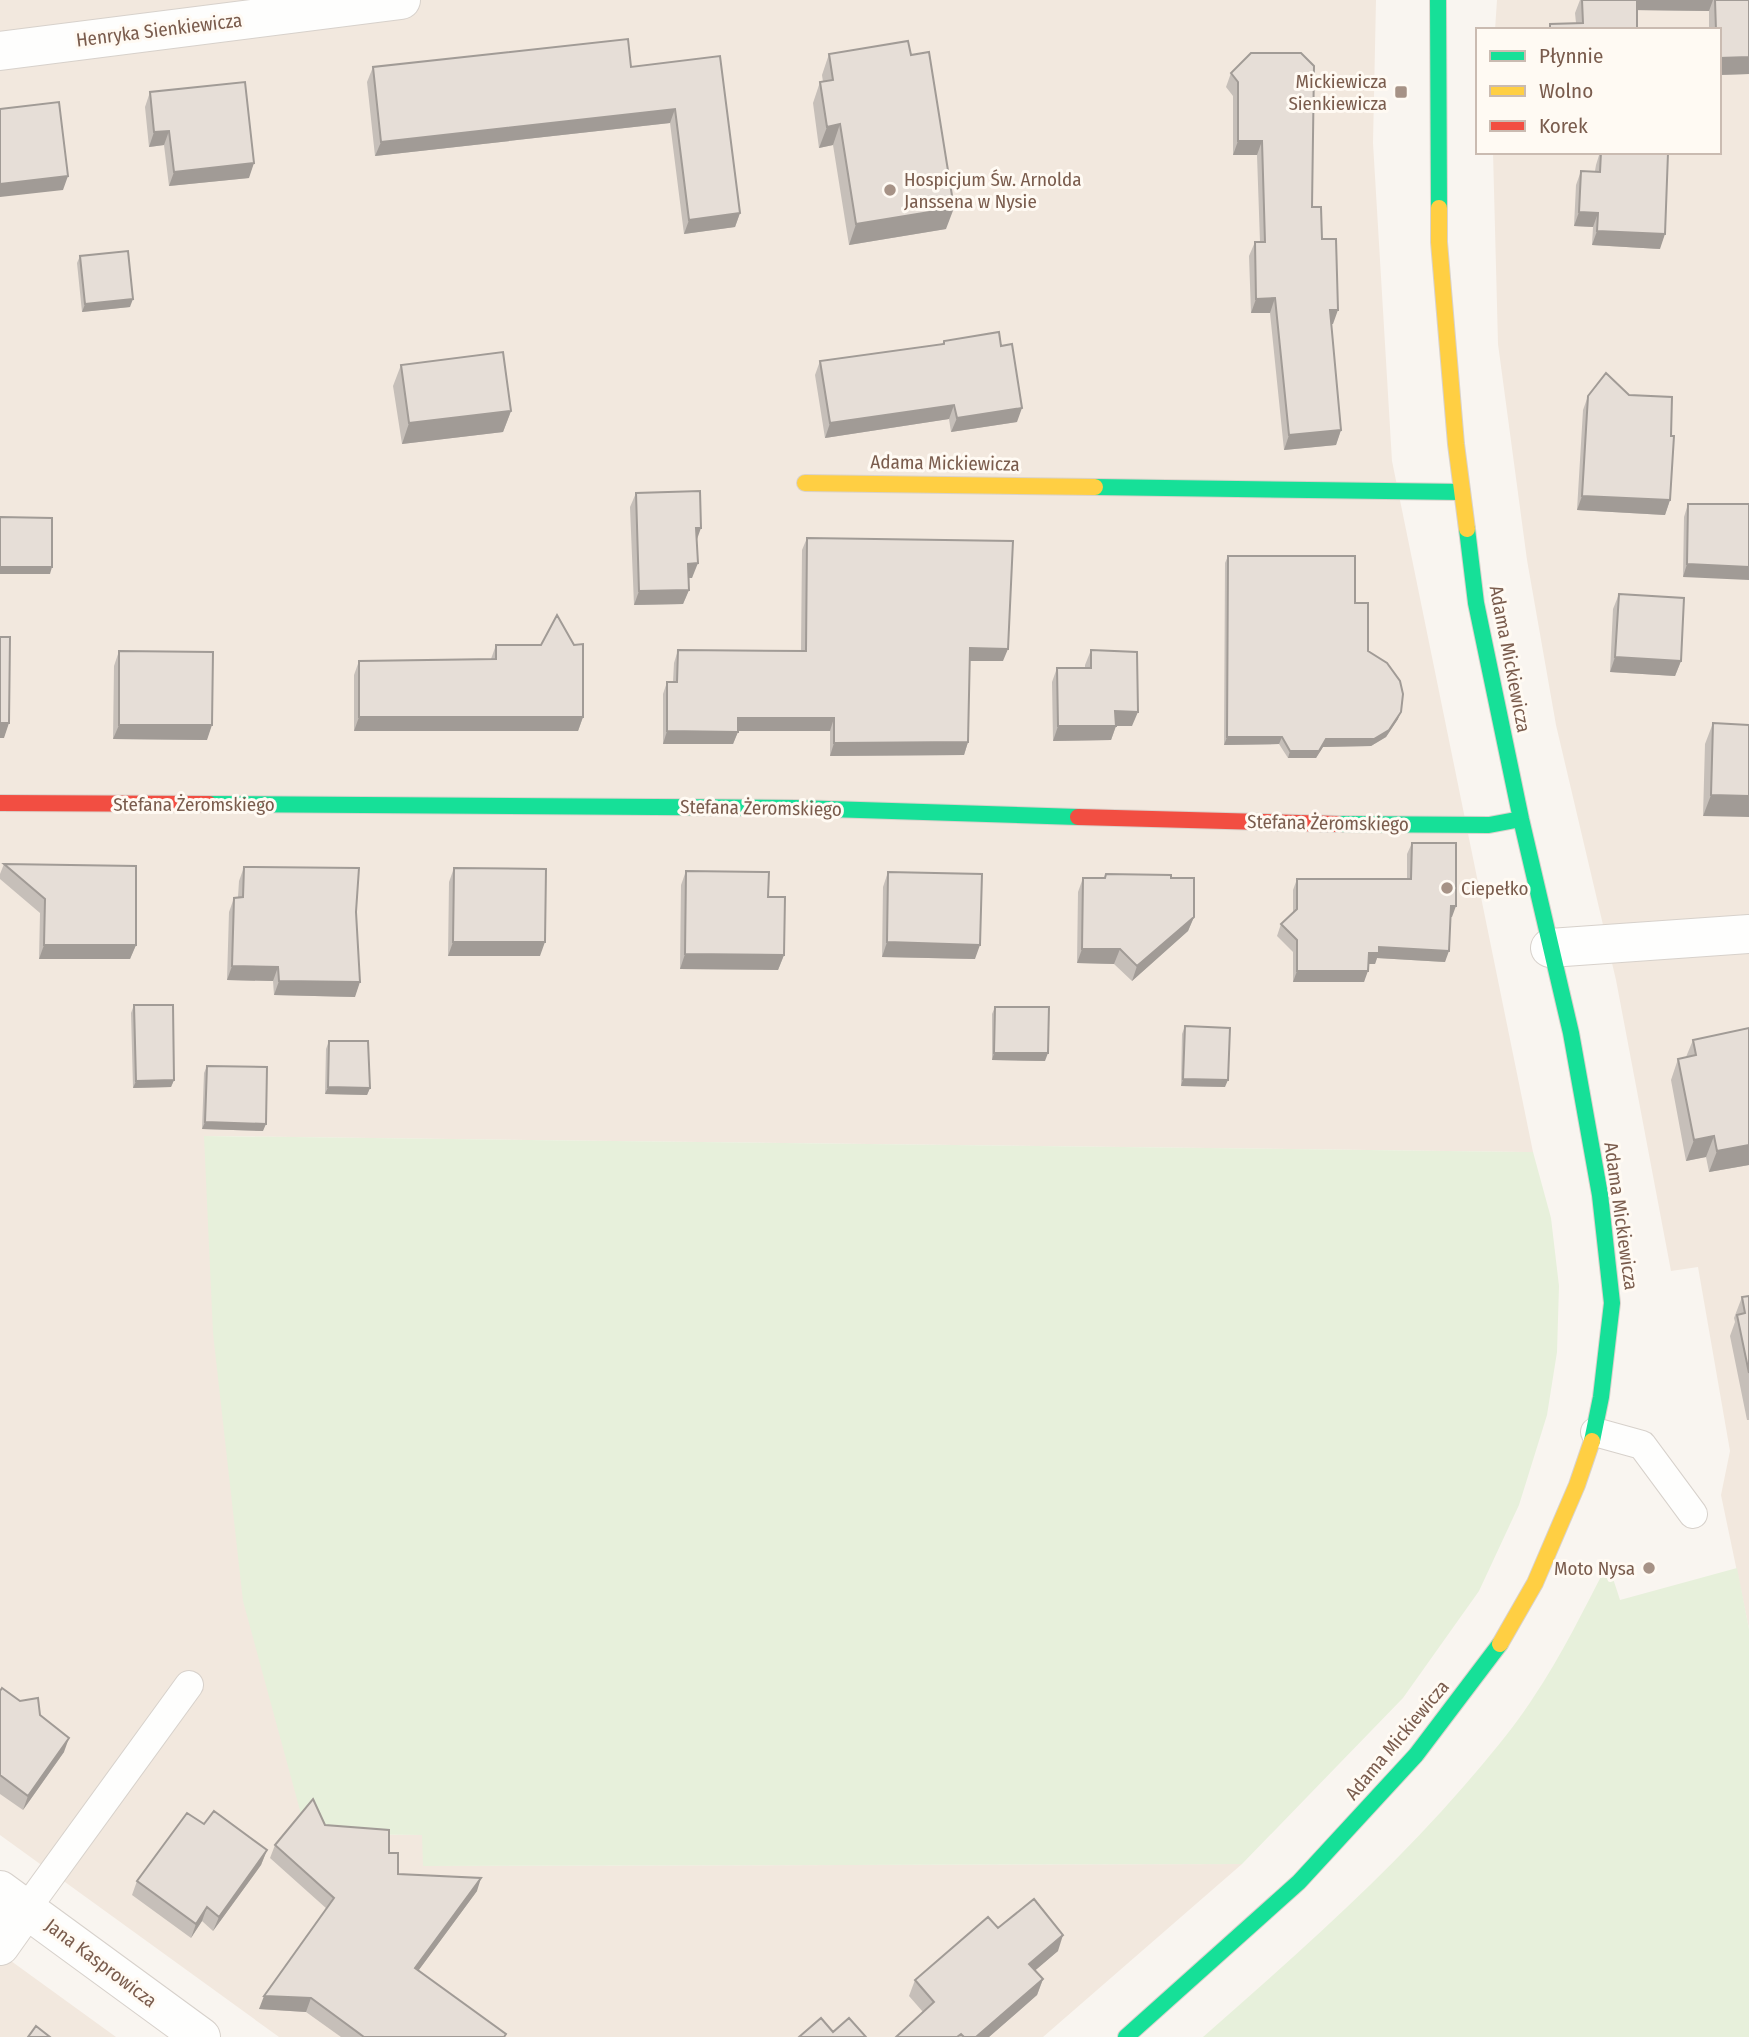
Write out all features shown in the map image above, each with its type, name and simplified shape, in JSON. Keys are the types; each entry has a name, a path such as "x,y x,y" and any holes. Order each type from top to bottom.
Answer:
{"street":[{"name":"Henryka Sienkiewicza","path":"0,51 401,0"},
{"name":"Adama Mickiewicza","path":"1126,2037 1299,1882 1403,1770 1493,1656 1535,1583 1577,1485 1595,1432 1612,1303 1600,1195 1571,1033 1521,818 1476,603 1462,492 1438,242 1437,0"},
{"name":"Adama Mickiewicza","path":"805,482 1462,492"},
{"name":"Stefana Żeromskiego","path":"0,803 797,808 1324,824 1489,825 1521,818"},
{"path":"1550,948 1749,934"},
{"path":"0,1947 13,1899"},
{"name":"Jana Kasprowicza","path":"13,1899 201,2037"}],"lane":[{"path":"1595,1432 1642,1445 1693,1514"},
{"path":"13,1899 189,1685"}],"shaded area":[{"path":"0,0 1376,0 1373,143 1392,461 1533,1152 205,1136 322,1834 423,1835 424,1866 1242,1864 1043,2037 279,2037 0,1835"},
{"path":"1497,0 1749,0 1749,1629 1721,1495 1730,1451 1698,1267 1671,1271 1616,980 1556,725 1527,560 1498,344 1493,154 1721,154 1721,28 1495,28"},
{"path":"0,1953 116,2037 0,2037"}],"green space":[{"path":"204,1136 1533,1152 1551,1218 1559,1286 1557,1352 1547,1415 1519,1505 1479,1591 1403,1698 1242,1864 423,1866 422,1835 322,1834 301,1814 243,1601 213,1333"},
{"path":"1608,1563 1620,1600 1737,1568 1749,1629 1749,2037 1203,2037 1370,1885 1434,1820 1473,1775 1517,1721 1544,1682"}],"building":[{"path":"1582,0 1637,0 1637,28 1550,28 1550,24 1583,23"},
{"path":"1715,0 1749,0 1749,57 1721,58 1721,28 1716,28"},
{"path":"628,39 631,67 720,56 740,213 689,220 675,109 381,142 373,67"},
{"name":"Hospicjum Św. Arnolda Janssena w Nysie","path":"908,41 911,55 929,52 954,208 856,224 840,124 827,127 820,82 833,80 829,54"},
{"path":"1251,53 1301,53 1314,66 1312,207 1321,207 1322,239 1336,239 1338,310 1330,310 1341,430 1289,435 1275,298 1256,299 1255,242 1265,242 1262,141 1238,141 1238,82 1231,73"},
{"path":"245,82 254,163 174,172 169,131 154,132 150,92"},
{"path":"59,102 68,176 0,184 0,109"},
{"path":"1601,154 1668,154 1665,234 1597,231 1598,213 1579,212 1581,171 1600,172"},
{"path":"128,251 133,299 85,304 80,256"},
{"path":"999,332 1001,346 1012,344 1022,408 957,418 954,405 830,423 820,361 944,344 944,341"},
{"path":"503,352 511,411 409,423 401,365"},
{"path":"1606,373 1629,395 1672,397 1671,436 1674,436 1670,500 1582,496 1588,396"},
{"path":"700,491 701,528 696,528 698,563 688,564 689,590 639,591 636,493"},
{"path":"1688,504 1749,504 1749,567 1687,564"},
{"path":"0,517 52,518 52,567 0,567"},
{"path":"807,538 1013,541 1008,649 970,648 968,742 834,743 834,718 738,718 738,732 667,731 667,682 677,682 678,650 806,651"},
{"path":"1228,556 1355,556 1355,603 1368,603 1368,651 1387,663 1400,681 1403,694 1401,712 1389,730 1374,739 1326,739 1319,751 1290,751 1282,737 1227,737"},
{"path":"1619,594 1684,598 1681,661 1615,657"},
{"path":"557,615 574,645 583,644 583,717 359,717 359,661 496,659 496,645 541,645"},
{"path":"0,637 10,637 9,723 0,723"},
{"path":"1091,650 1137,652 1138,712 1115,711 1116,726 1058,726 1057,668 1091,668"},
{"path":"119,651 213,652 212,725 119,725"},
{"path":"1713,723 1749,725 1749,796 1711,795"},
{"path":"1412,843 1456,843 1456,906 1451,906 1449,951 1379,947 1379,953 1369,953 1368,971 1297,971 1297,940 1281,924 1297,909 1297,879 1411,879"},
{"path":"4,864 136,866 136,945 44,945 45,899"},
{"path":"244,867 359,868 356,912 360,982 279,981 278,967 232,966 234,898 243,897"},
{"path":"454,868 546,869 545,942 453,942"},
{"path":"686,871 769,872 768,897 785,897 784,955 685,954"},
{"path":"888,872 982,874 980,945 887,942"},
{"path":"1106,874 1194,878 1194,917 1137,966 1120,949 1082,949 1083,878 1105,878"},
{"path":"134,1005 173,1005 174,1080 136,1081"},
{"path":"995,1007 1049,1007 1048,1053 994,1053"},
{"path":"1185,1026 1230,1028 1228,1080 1183,1079"},
{"path":"1749,1028 1749,1145 1717,1151 1714,1136 1694,1140 1678,1059 1696,1055 1693,1040"},
{"path":"329,1041 368,1041 370,1088 328,1087"},
{"path":"207,1066 267,1067 266,1124 205,1122"},
{"path":"1749,1296 1749,1373 1737,1315 1745,1313 1742,1297"},
{"path":"2,1688 20,1701 38,1698 40,1715 69,1738 28,1796 0,1775"},
{"path":"313,1799 325,1825 389,1830 389,1853 398,1853 398,1874 481,1878 415,1968 506,2034 504,2037 364,2037 311,1998 264,1996 334,1898 275,1845"},
{"path":"214,1811 267,1850 219,1917 207,1907 196,1924 137,1881 187,1813 204,1824"},
{"path":"1034,1899 1063,1935 1029,1964 1043,1979 976,2037 964,2037 961,2034 957,2037 896,2037 934,2002 915,1980 988,1917 998,1928"},
{"path":"821,2018 833,2032 849,2018 866,2037 799,2037"},
{"path":"36,2026 50,2037 28,2037"}],"traffic: fast":[{"path":"1438,0 1439,208"},
{"path":"1095,487 1462,492"},
{"path":"1467,529 1476,603 1521,819 1571,1033 1600,1195 1612,1303 1601,1397 1592,1441"},
{"path":"209,804 797,808 1078,817"},
{"path":"1338,824 1489,825 1521,819"},
{"path":"1126,2037 1299,1882 1416,1755 1500,1644"}],"traffic: slow":[{"path":"1439,208 1439,242 1456,444 1467,529"},
{"path":"805,483 1095,487"},
{"path":"1500,1644 1535,1583 1577,1485 1592,1441"}],"traffic: jam":[{"path":"0,803 209,804"},
{"path":"1078,817 1338,824"}],"place":[{"name":"Mickiewicza Sienkiewicza","path":"1401,92"},
{"name":"Hospicjum Św. Arnolda Janssena w Nysie","path":"890,190"},
{"name":"Ciepełko","path":"1447,888"},
{"name":"Moto Nysa","path":"1649,1568"}]}
